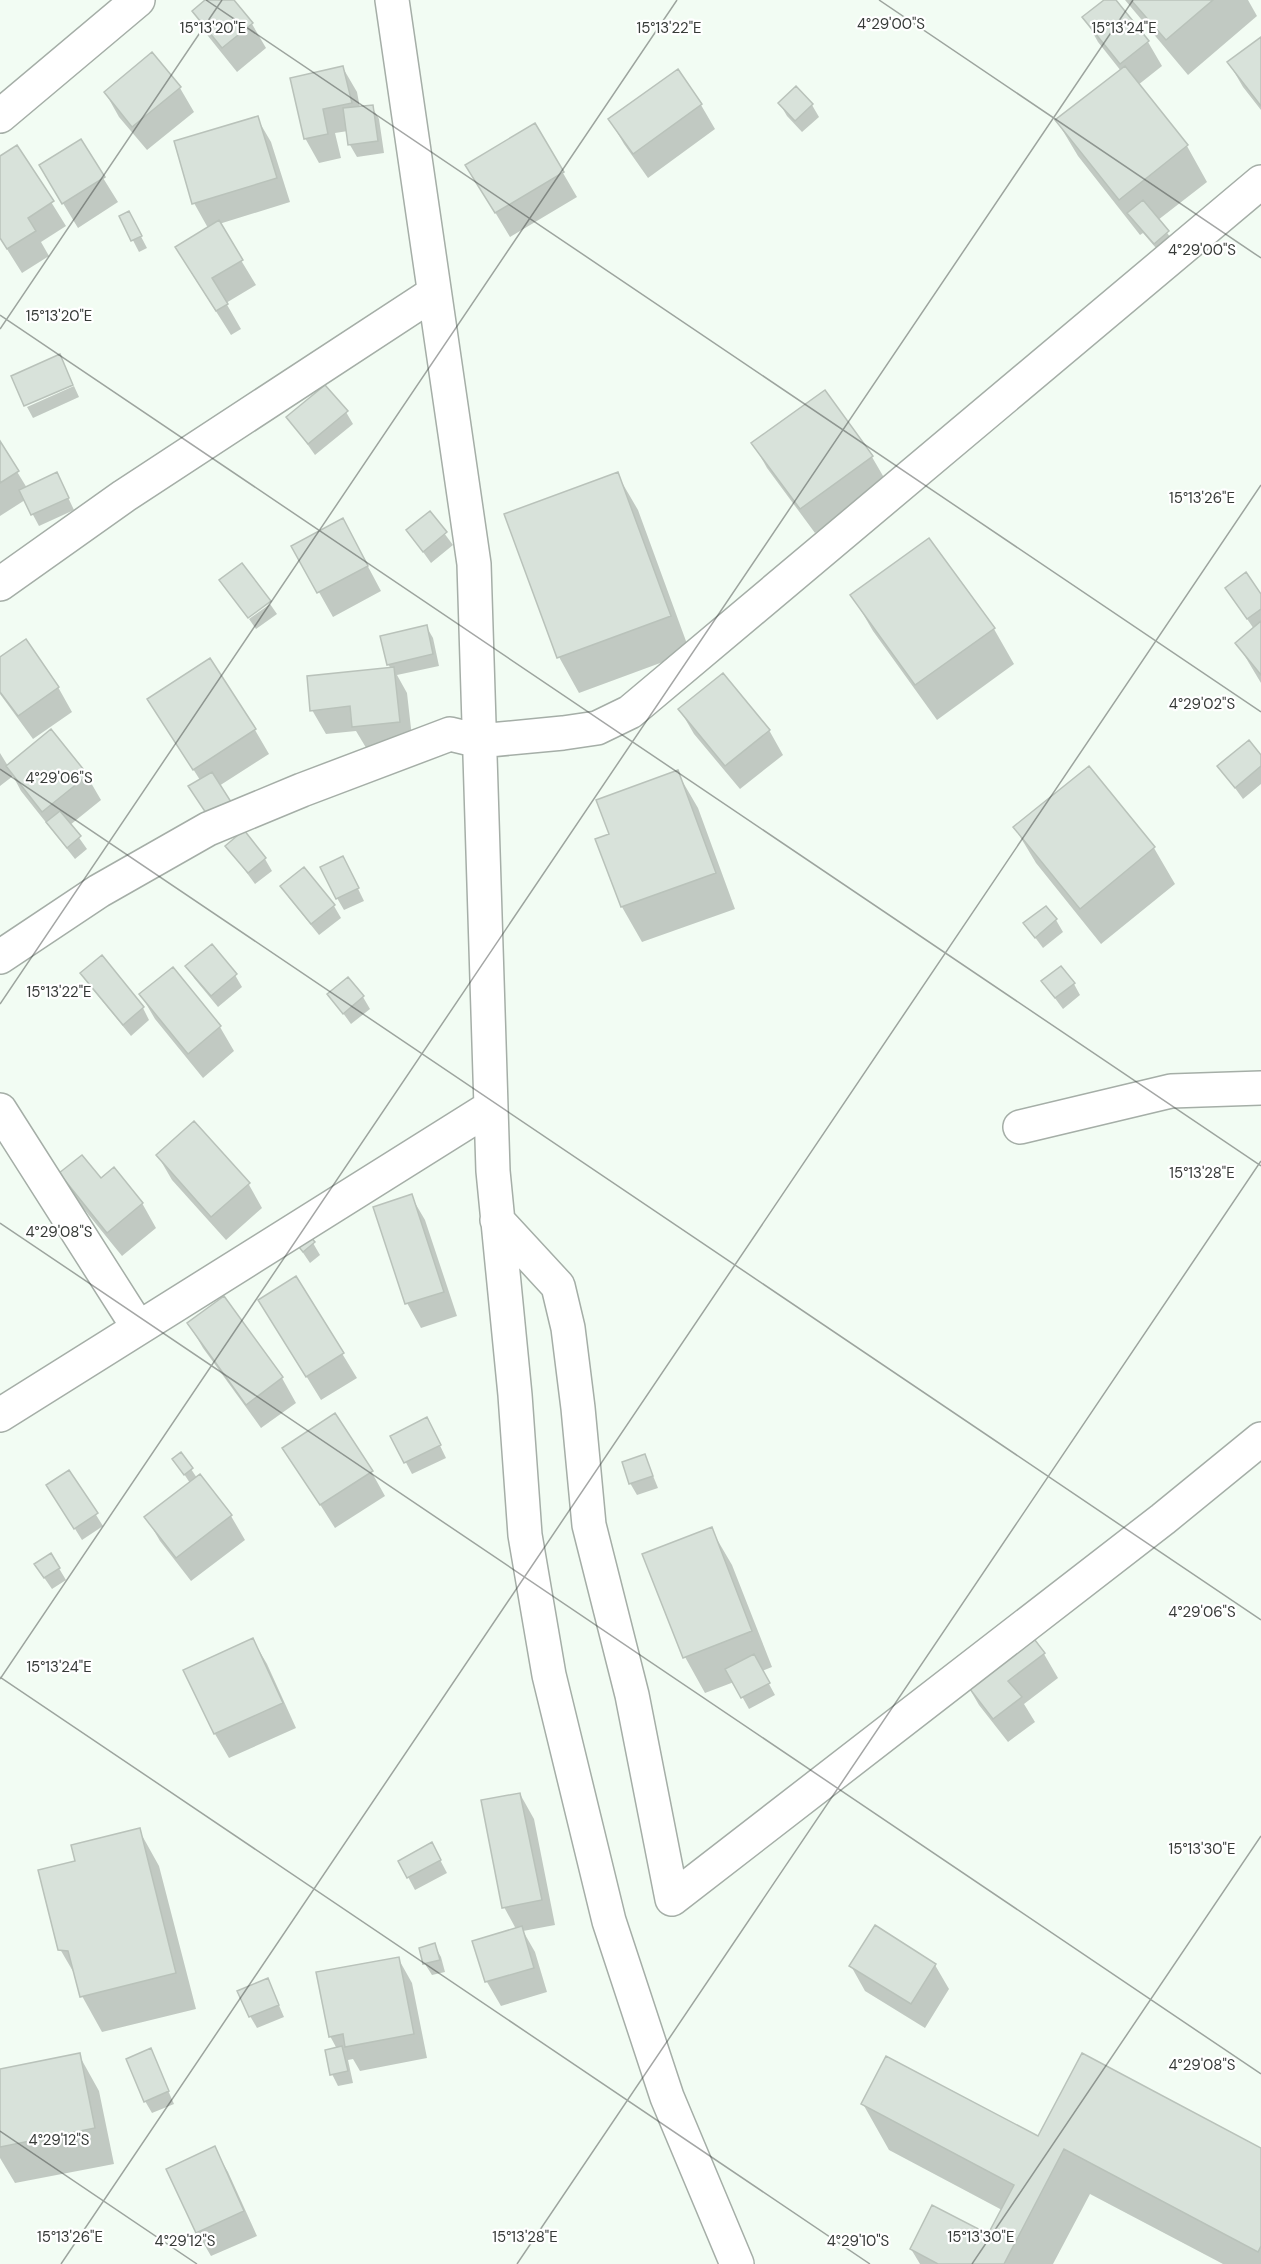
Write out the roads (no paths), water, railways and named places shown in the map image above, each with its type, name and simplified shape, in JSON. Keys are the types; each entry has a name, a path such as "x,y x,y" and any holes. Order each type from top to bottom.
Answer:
{"street":[{"path":"0,115 138,0"},
{"path":"392,0 474,564 493,1171 515,1395 525,1534 549,1675 609,1921 667,2097 737,2264"},
{"path":"0,957 99,891 208,829 302,790 450,734 479,741 563,733 597,728 630,712 1261,182"},
{"path":"0,584 124,496 434,293"},
{"path":"1020,1127 1172,1091 1261,1088"},
{"path":"0,1415 490,1107"},
{"path":"0,1110 138,1327"},
{"path":"497,1220 558,1286 567,1328 578,1408 589,1525 634,1707 672,1899 1163,1519 1261,1439"}]}
